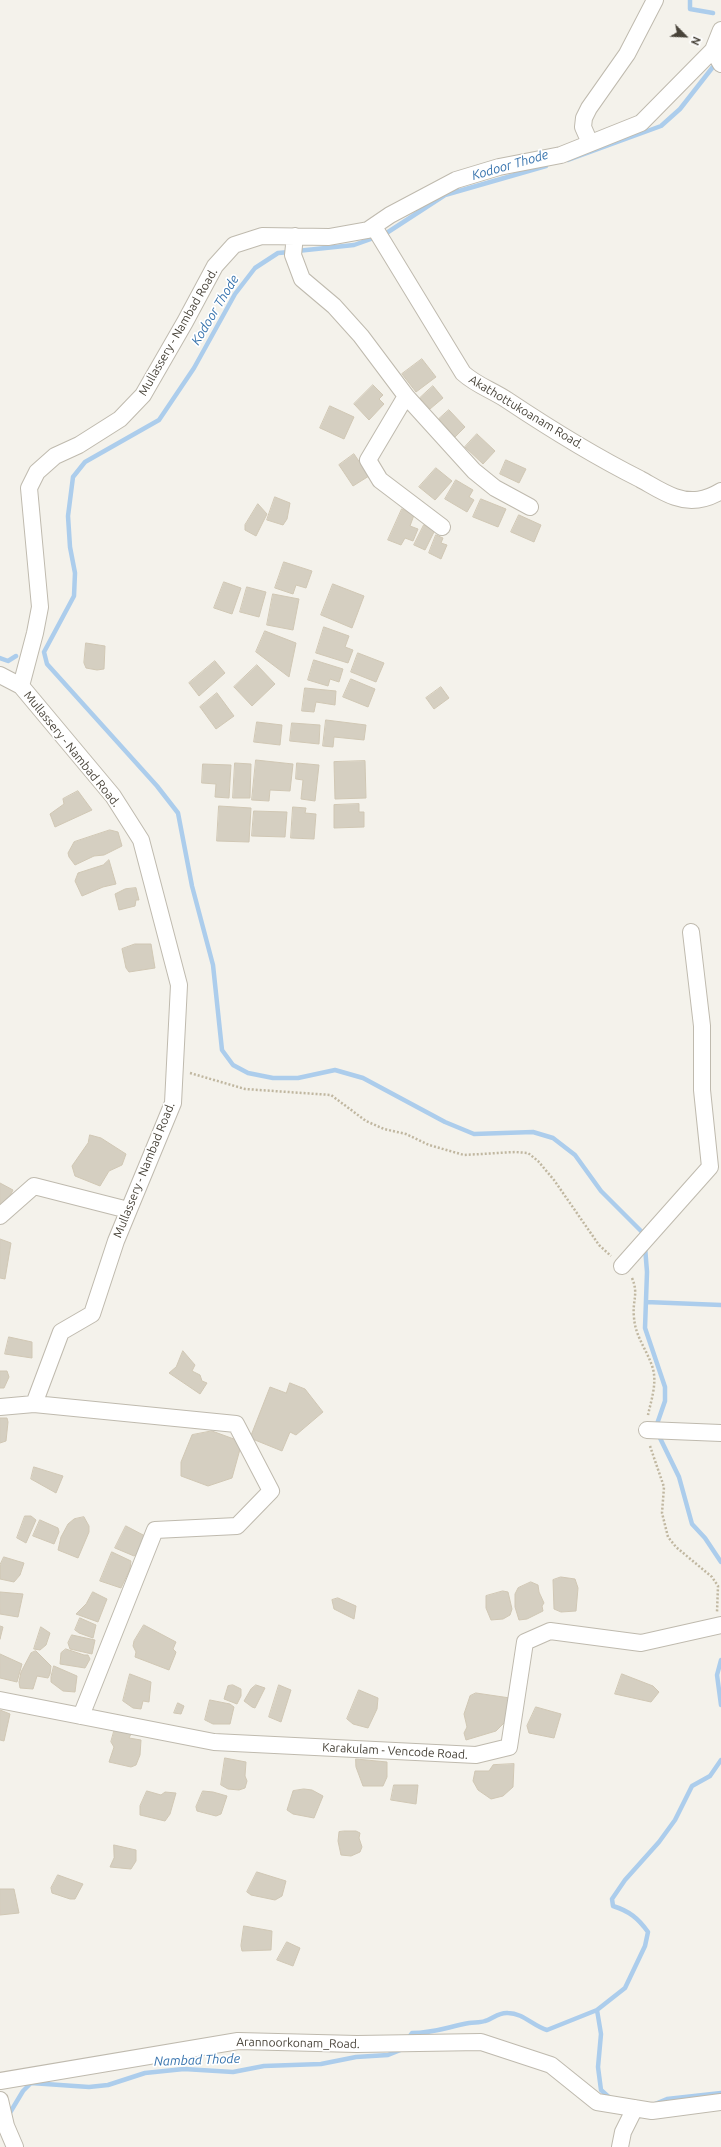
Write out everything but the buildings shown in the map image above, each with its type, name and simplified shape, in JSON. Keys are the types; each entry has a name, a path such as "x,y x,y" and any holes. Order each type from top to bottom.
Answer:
{"street":[{"path":"590,143 583,127 587,113 594,99 628,54 655,0"},
{"name":"Mullassery - Nambad Road.","path":"34,1404 61,1332 92,1314 116,1240 173,1103 179,984 141,840 113,796 21,686 35,633 40,607 29,488 37,472 55,456 79,445 120,419 144,395 215,266 234,245 262,236 294,246 374,228 390,215 456,180 499,167 561,154 642,123 717,57 721,30"},
{"name":"Akathottukoanam Road.","path":"374,228 463,373 474,383 490,390 525,413 621,470 674,497 704,500 721,491"},
{"path":"294,246 302,279 334,306 356,331 406,396 474,471 495,488 530,507"},
{"path":"406,396 368,460 380,480 442,527"},
{"path":"0,675 21,686"},
{"path":"622,1266 710,1167 702,1090 702,1026 691,932"},
{"path":"0,1216 34,1186 128,1210"},
{"path":"0,1406 34,1404 236,1424 271,1491 237,1526 155,1530 81,1716"},
{"path":"647,1430 721,1433"},
{"name":"Karakulam - Vencode Road.","path":"0,1700 214,1742 476,1756 509,1747 525,1642 550,1631 641,1643 718,1626"},
{"name":"Arannoorkonam_Road.","path":"0,2081 238,2041 407,2043 481,2042 551,2065 597,2102 652,2111 721,2102"},
{"path":"0,2100 6,2126 15,2147"},
{"path":"620,2147 624,2132 635,2108"}],"path":[{"path":"175,1068 244,1089 331,1095 366,1121 406,1134 429,1145 464,1154 515,1152 528,1153 538,1161 554,1180 599,1245 631,1276 636,1288 634,1316 636,1332 653,1370 654,1392 647,1430 648,1441 664,1487 662,1513 668,1537 676,1547 712,1577 718,1586 718,1626"}],"waterway":[{"path":"690,0 690,9 713,13"},
{"name":"Kodoor Thode","path":"568,160 661,126 680,109 716,63"},
{"name":"Kodoor Thode","path":"297,251 354,245 385,234 445,195 546,166"},
{"path":"290,252 278,253 255,268 235,294 194,368 159,420 85,462 73,477 68,516 70,547 75,573 74,596 44,652 47,664 157,786 178,813 192,886 213,965 222,1050 233,1065 248,1073 273,1078 298,1078 335,1070 363,1078 445,1122 474,1134 533,1132 553,1138 575,1155 601,1191 644,1234 644,1237"},
{"path":"0,658 8,661 16,656"},
{"path":"645,1247 647,1272 645,1328 665,1387 665,1401 657,1424 660,1438 679,1477 692,1524 705,1538 721,1562"},
{"path":"646,1302 721,1305"},
{"path":"721,1660 717,1675 721,1705"},
{"path":"597,2010 625,1988 645,1946 648,1932 633,1916 624,1910 613,1906 612,1899 625,1880 659,1842 675,1820 692,1786 710,1776 721,1760"},
{"name":"Nambad Thode","path":"407,2040 412,2033 441,2030 469,2023 483,2022 504,2013 518,2015 547,2030 597,2010 601,2034 598,2067 601,2090 611,2099"},
{"name":"Nambad Thode","path":"8,2116 23,2091 31,2083 89,2087 108,2085 145,2073 184,2069 233,2072 264,2066 321,2064 356,2057 388,2055 403,2049"},
{"name":"Nambad Thode","path":"655,2104 667,2099 721,2093"}]}
